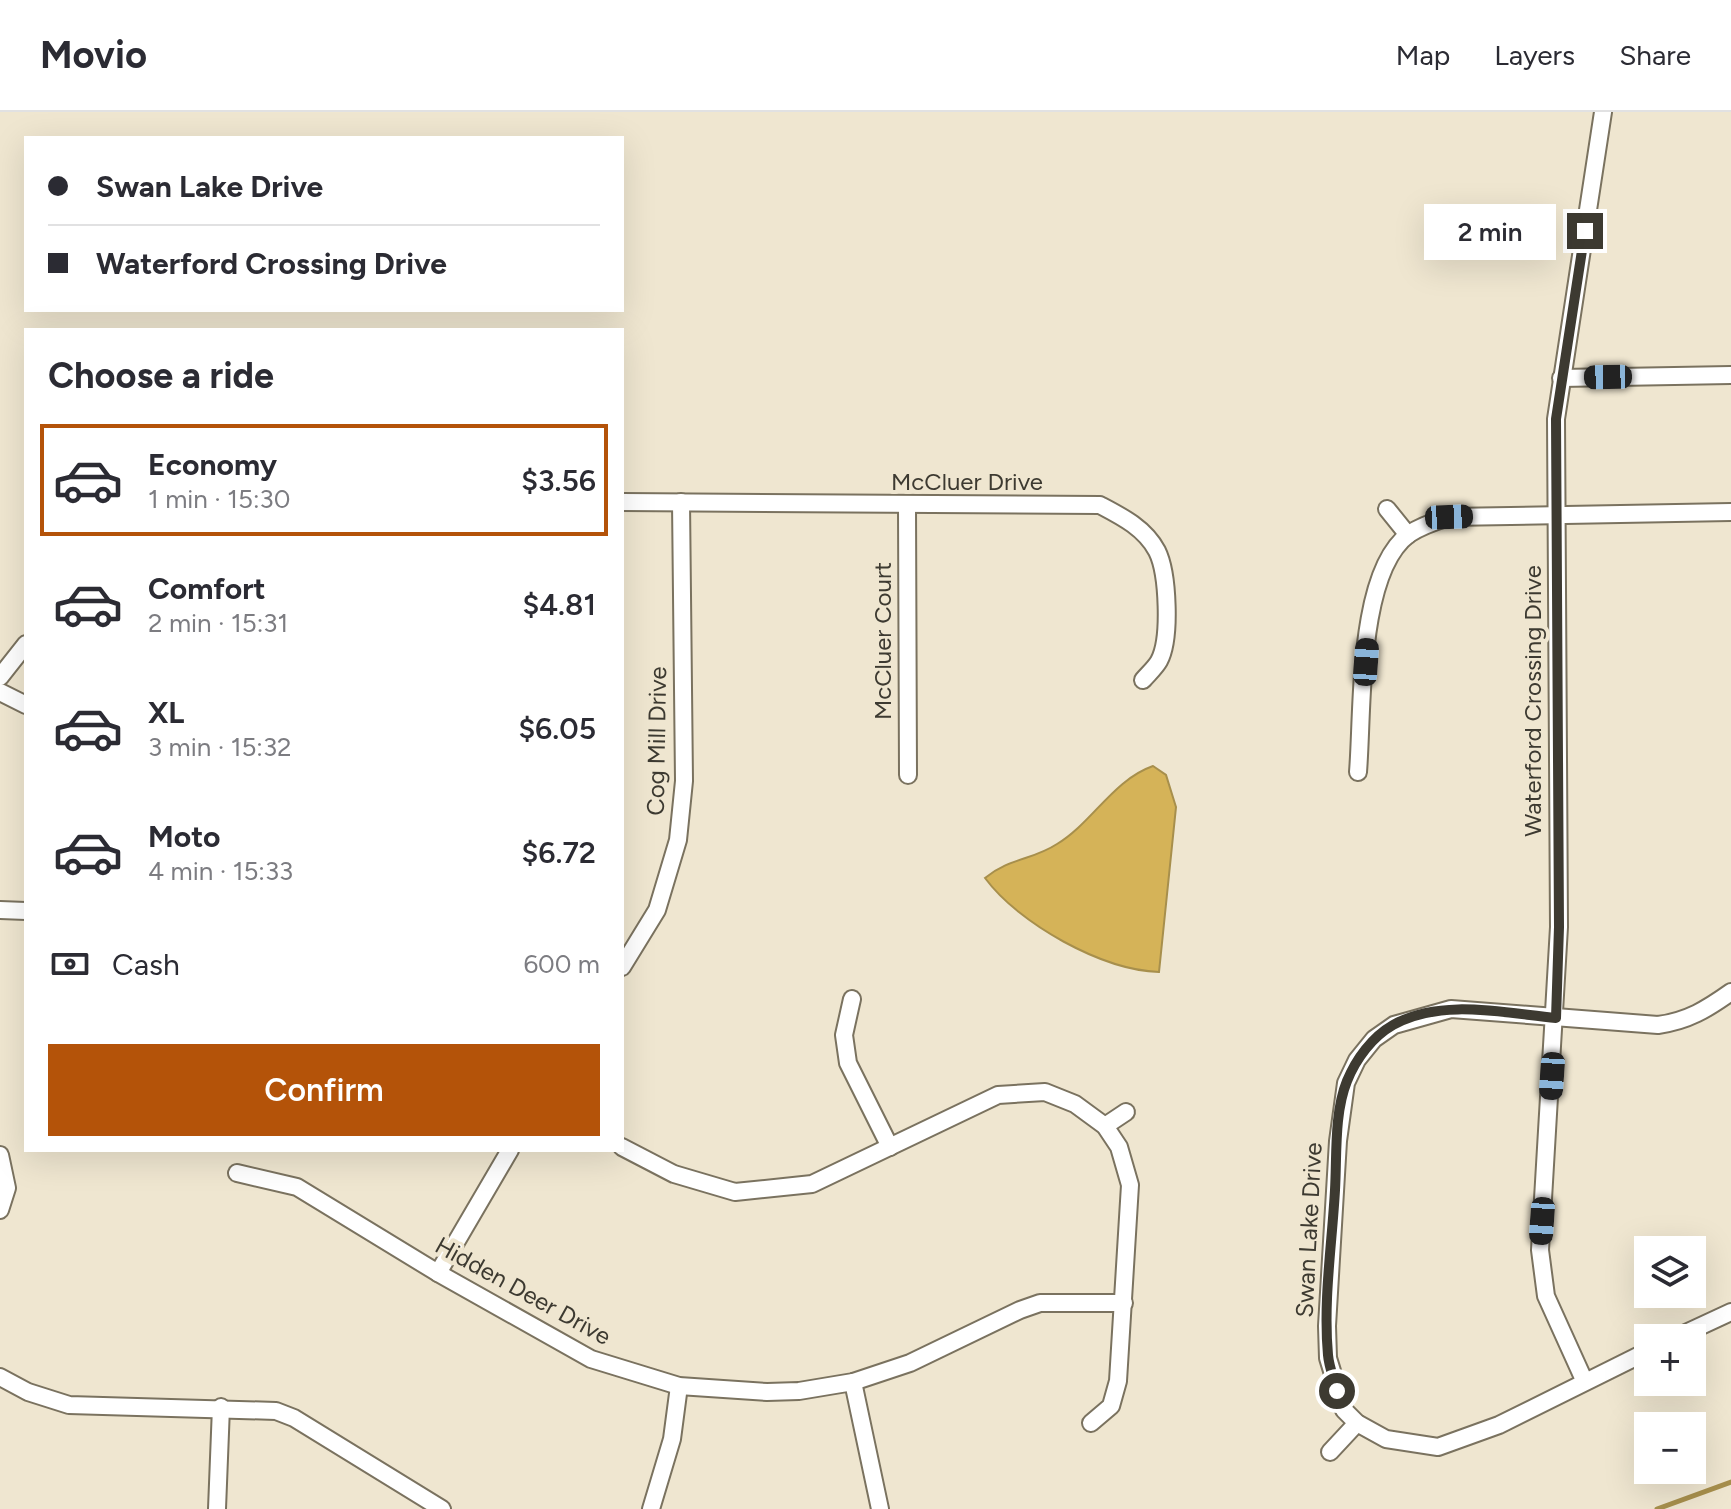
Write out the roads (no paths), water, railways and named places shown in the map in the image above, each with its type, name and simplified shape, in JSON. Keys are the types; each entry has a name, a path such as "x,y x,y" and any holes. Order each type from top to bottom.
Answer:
{"street":[{"name":"Waterford Crossing Drive","path":"1584,1380 1546,1296 1540,1271 1559,927 1556,419 1603,112"},
{"path":"1561,378 1731,375"},
{"name":"McCluer Drive","path":"624,502 1100,505 1131,521 1157,551 1166,592 1166,632 1160,659 1143,680"},
{"name":"Cog Mill Drive","path":"624,964 657,910 678,840 684,764 681,502"},
{"name":"McCluer Court","path":"907,506 908,775"},
{"path":"1387,509 1408,535"},
{"path":"1358,772 1370,607 1380,572 1408,535 1449,517 1731,512"},
{"path":"0,677 24,654"},
{"path":"0,692 24,704"},
{"path":"0,910 24,911"},
{"name":"Swan Lake Drive","path":"1357,1423 1344,1410 1337,1391 1328,1358 1327,1326 1338,1141 1346,1083 1374,1039 1394,1025 1417,1016 1451,1009 1658,1025 1680,1022 1699,1014 1731,992"},
{"path":"852,999 844,1035 848,1063 890,1147"},
{"path":"624,1148 674,1174 735,1192 812,1184 998,1095 1045,1092 1075,1104 1105,1126 1119,1147 1130,1185 1118,1381 1111,1406 1091,1423"},
{"path":"1105,1126 1126,1112"},
{"path":"438,1273 509,1152"},
{"path":"0,1155 7,1188 0,1210"},
{"name":"Hidden Deer Drive","path":"237,1173 297,1187 438,1273 591,1359 679,1386 728,1392 789,1392 853,1382 910,1363 1040,1303 1124,1303"},
{"path":"1705,1324 1731,1312"},
{"path":"1330,1452 1357,1423 1386,1439 1438,1447 1499,1425 1634,1357"},
{"path":"0,1377 28,1392 69,1405 221,1407 276,1411 294,1418 442,1509"},
{"path":"853,1382 880,1509"},
{"path":"651,1509 672,1439 679,1386"},
{"path":"217,1509 221,1407"}],"waterway":[{"path":"1657,1509 1731,1482"}]}
